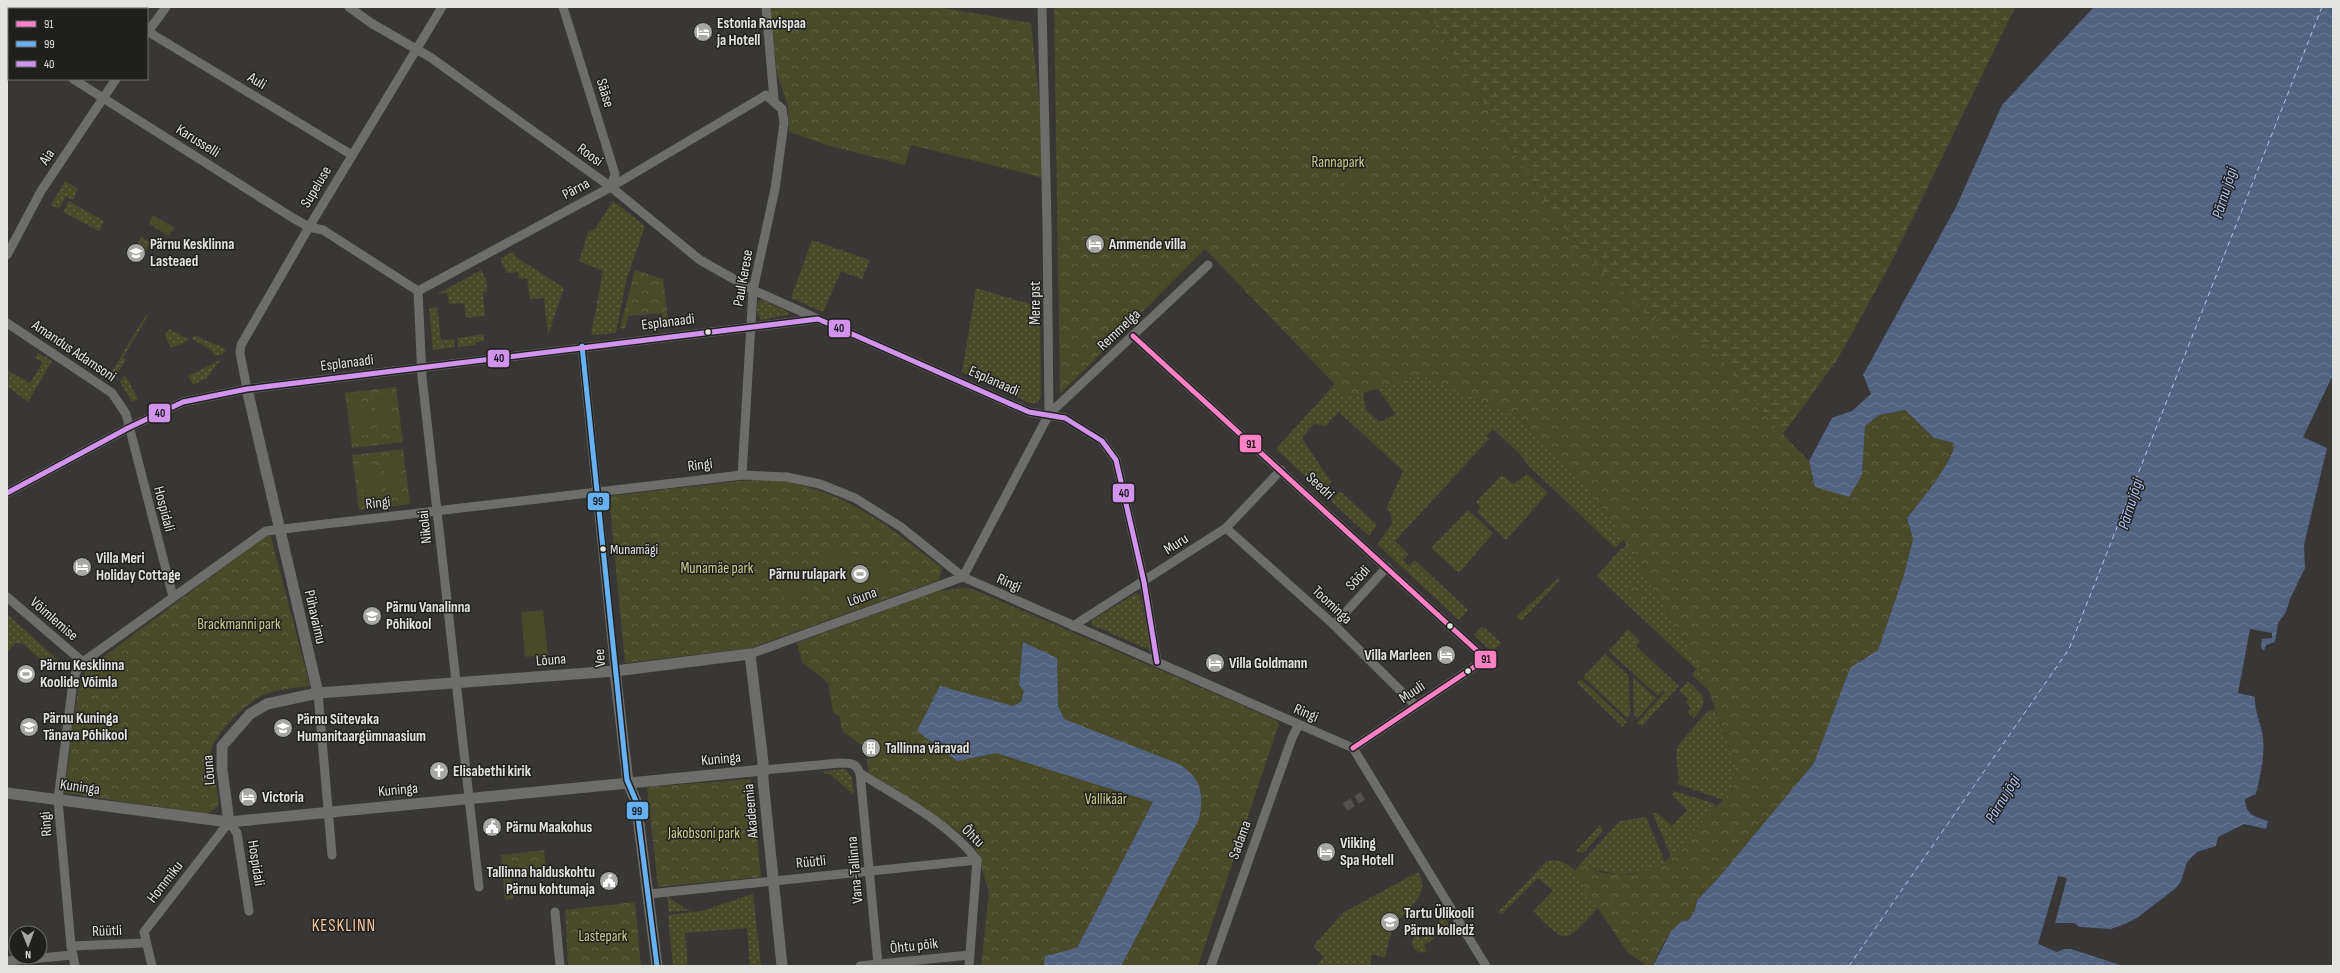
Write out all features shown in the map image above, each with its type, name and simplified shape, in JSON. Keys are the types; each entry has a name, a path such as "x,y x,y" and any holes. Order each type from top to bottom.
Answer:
{"street":[{"path":"148,31 166,7"},
{"name":"Roosi","path":"349,7 417,49 611,187 700,260 753,290 818,319"},
{"name":"Supeluse","path":"248,389 240,353 241,345 308,227 442,7"},
{"name":"Sääse","path":"563,7 616,174 611,187"},
{"path":"766,7 774,100"},
{"name":"Mere pst","path":"963,577 1049,414 1048,223 1042,7"},
{"name":"Auli","path":"148,33 352,155"},
{"name":"Karusselli","path":"75,80 308,227"},
{"name":"Aia","path":"7,255 41,191 115,80"},
{"name":"Pärna","path":"418,291 611,187 766,94"},
{"name":"Paul Kerese","path":"742,475 753,290 773,197 782,146 784,116 782,108 766,94"},
{"path":"308,227 323,230 418,291"},
{"name":"Remmelga","path":"1049,414 1208,265"},
{"name":"Nikolai","path":"418,291 421,369 457,682 468,799 480,887"},
{"name":"Esplanaadi","path":"7,493 128,428 183,402 248,389 421,369 582,346 818,319 1029,412 1049,414 1065,418 1102,441 1116,460 1144,582 1157,662"},
{"name":"Amandus Adamsoni","path":"7,322 112,393 126,414 128,428"},
{"name":"Seedri","path":"1133,336 1486,659"},
{"name":"Vee","path":"582,346 599,492 615,671 628,783 636,801 657,966"},
{"name":"Pühavaimu","path":"248,389 278,529 318,693 332,855"},
{"name":"Hospidali","path":"128,428 173,597"},
{"name":"Muru","path":"1073,626 1144,582 1226,528 1281,470"},
{"name":"Ringi","path":"76,966 72,951 58,800 72,682 76,672 83,662 250,540 266,531 742,475 787,477 820,484 855,498 902,527 963,577 1298,726 1353,748"},
{"name":"Toominga","path":"1226,528 1334,625 1416,706"},
{"name":"Söödi","path":"1334,625 1387,567"},
{"name":"Lõuna","path":"230,822 221,751 225,741 250,714 266,704 318,693 615,671 750,654 963,577"},
{"name":"Võimlemise","path":"7,597 83,662"},
{"name":"Akadeemia","path":"750,654 753,662 772,880 782,966"},
{"name":"Muuli","path":"1353,748 1486,659"},
{"name":"Sadama","path":"1211,966 1256,835 1292,738 1298,726"},
{"path":"1353,748 1486,966"},
{"name":"Kuninga","path":"7,793 230,822 763,770 851,763 857,766 860,773"},
{"name":"Õhtu","path":"860,773 923,812 963,842 977,860 969,966"},
{"name":"Vana-Tallinna","path":"860,773 878,964"},
{"name":"Hospidali","path":"230,822 238,839 249,911"},
{"name":"Hommiku","path":"145,943 144,932 230,822"},
{"name":"Rüütli","path":"649,894 772,880 977,860"},
{"path":"555,912 560,966"},
{"path":"145,943 152,966"},
{"name":"Rüütli","path":"7,961 72,951 145,943"},
{"name":"Õhtu põik","path":"860,966 970,955"}],"green space":[{"path":"770,7 938,7 1031,23 1043,136 1044,178 911,145 905,165 830,146 789,132 788,106 777,74"},
{"name":"Rannapark","path":"1054,7 1424,7 1552,214 1601,270 1643,312 1713,349 1770,421 1809,461 1815,487 1862,475 1865,426 1879,415 1905,410 1934,438 1954,443 1949,460 1943,470 1907,518 1913,539 1904,575 1878,650 1850,668 1814,763 1715,882 1697,900 1694,913 1691,917 1671,932 1663,944 1653,966 1647,966 1628,953 1574,872 1580,864 1603,873 1628,875 1662,865 1733,789 1735,763 1700,667 1607,512 1521,418 1420,375 1348,398 1205,249 1060,394"},
{"path":"1424,7 2015,7 1891,263 1837,360 1783,434 1770,421 1713,349 1643,312 1601,270 1552,214"},
{"path":"1338,144 1363,176 1349,188 1323,156"},
{"path":"65,181 78,189 73,200 66,196 59,209 51,205"},
{"path":"69,201 104,221 99,231 63,212"},
{"path":"613,201 645,226 626,281 616,333 591,335 603,271 579,261 588,232 595,229"},
{"path":"153,215 174,227 169,236 149,224"},
{"path":"141,237 150,242 140,262 130,258"},
{"path":"812,240 870,260 862,279 841,271 823,312 791,298"},
{"path":"513,252 516,257 564,288 548,335 544,298 530,299 527,278 519,279 518,272 507,273 500,259"},
{"path":"481,270 486,279 487,292 483,292 485,316 466,318 464,303 449,304 447,293 437,294"},
{"path":"635,270 663,279 669,327 664,328 662,313 628,316 625,329 620,328"},
{"path":"976,288 1040,307 1041,397 1038,402 1032,404 962,372"},
{"path":"761,299 788,312 788,315 761,320 757,310"},
{"path":"437,307 441,340 454,339 455,347 433,350 429,308"},
{"path":"146,315 148,316 123,357 126,360 116,376 111,373"},
{"path":"169,329 190,340 171,348 165,335"},
{"path":"484,334 484,341 476,342 476,345 458,347 458,338"},
{"path":"194,335 226,349 223,354 215,356 210,349 192,339"},
{"path":"38,353 52,361 28,402 7,386 9,378 7,370 30,383 43,362 35,358"},
{"path":"220,360 207,378 193,385 188,376"},
{"path":"125,375 138,399 132,402 120,382"},
{"path":"1420,375 1521,418 1607,512 1624,539 1615,548 1527,464 1522,456 1493,429 1486,436 1489,439 1395,541 1409,554 1403,560 1409,566 1415,560 1468,610 1459,620 1377,544 1392,524 1391,513 1386,509 1403,471 1339,412 1326,426 1314,424 1302,438 1331,482 1322,492 1276,449 1340,378 1362,386 1366,410 1380,422 1396,414 1377,388"},
{"path":"396,387 403,442 352,448 345,393"},
{"path":"389,398 393,432 378,434 374,400"},
{"path":"366,401 370,435 355,436 351,403"},
{"path":"403,449 410,504 359,510 352,455"},
{"path":"399,462 402,495 387,497 383,463"},
{"path":"376,464 380,498 364,500 360,466"},
{"path":"1527,474 1548,493 1506,540 1477,512 1481,507 1476,502 1502,475 1513,484"},
{"name":"Munamäe park","path":"776,479 802,485 825,493 865,512 884,524 942,568 939,580 751,648 625,663 609,496 738,481"},
{"path":"1340,491 1377,525 1369,536 1331,501"},
{"path":"1468,510 1493,533 1459,573 1431,548"},
{"name":"Brackmanni park","path":"270,533 310,686 279,690 261,696 239,712 224,728 213,745 211,752 219,803 214,810 207,814 64,793 79,681 88,668"},
{"path":"1627,545 1700,667 1708,690 1692,675 1696,669 1597,576 1619,551"},
{"name":"Pärnu rulapark","path":"845,548 892,573 894,579 842,601 838,600 822,564 822,559 828,553"},
{"path":"809,574 816,592 786,603 779,585"},
{"path":"1558,578 1560,580 1521,621 1516,617"},
{"path":"1636,582 1648,594 1639,603 1627,591"},
{"name":"Vallikäär","path":"965,588 975,590 1276,720 1279,724 1198,966 981,966 989,892 974,844 953,828 868,774 867,749 842,731 840,717 833,712 828,683 802,662 797,643 936,591"},
{"path":"1136,593 1140,596 1152,651 1092,625 1091,621"},
{"path":"543,610 548,655 525,657 521,612"},
{"path":"7,614 58,660 46,672 45,663 22,643 16,643 7,652"},
{"path":"1481,627 1485,628 1501,643 1492,652 1474,635"},
{"path":"1628,629 1640,641 1636,646 1679,686 1642,726 1637,723 1665,692 1663,691 1658,696 1609,651"},
{"path":"1605,654 1629,676 1630,715 1627,718 1583,677"},
{"path":"1633,677 1656,698 1638,718 1634,715"},
{"path":"1581,679 1627,722 1623,727 1577,683"},
{"path":"1688,681 1698,690 1704,702 1694,718 1687,712 1691,708 1686,702 1688,699 1679,691"},
{"path":"1715,710 1735,763 1733,789 1723,800 1678,784 1677,749 1679,744 1708,711"},
{"path":"845,769 852,777 854,795 830,774 824,774 823,771"},
{"name":"Jakobsoni park","path":"751,779 761,877 658,887 647,787"},
{"path":"1674,791 1715,804 1716,807 1671,856 1653,814 1656,812 1672,826 1687,810 1672,795"},
{"path":"1646,817 1665,862 1662,865 1640,872 1621,874 1602,871 1580,864 1620,821"},
{"path":"1600,825 1603,831 1583,853 1575,852"},
{"path":"544,850 546,867 541,867 541,876 525,878 524,872 511,873 513,899 505,900 501,855"},
{"path":"1552,860 1560,861 1574,870 1580,877 1598,908 1579,928 1572,934 1566,936 1560,935 1554,931 1533,911 1553,891 1538,878 1502,914 1498,912 1546,862"},
{"path":"1418,872 1422,881 1420,895 1394,927 1385,958 1372,954 1370,964 1374,966 1317,966 1324,956 1314,948 1315,944 1344,912"},
{"path":"753,894 761,966 750,966 747,928 685,933 688,966 673,966 668,915 702,911"},
{"path":"667,896 686,909 694,910 669,912"},
{"name":"Lastepark","path":"635,902 641,966 568,966 565,910"},
{"path":"1441,910 1454,934 1452,935 1449,930 1442,934 1435,924 1440,920 1436,915"},
{"path":"1429,931 1434,939 1424,945 1427,951 1420,953 1414,949 1412,941 1415,934 1421,939"}],"water":[{"name":"Pärnu jõgi","path":"2094,7 2333,7 2333,375 2303,437 2327,448 2304,545 2305,568 2290,599 2286,612 2278,623 2275,642 2266,645 2264,651 2261,648 2262,639 2272,638 2272,633 2250,629 2238,693 2255,697 2263,739 2263,760 2256,794 2245,799 2245,804 2252,814 2268,821 2266,829 2244,824 2218,837 2216,846 2197,852 2187,862 2181,881 2176,888 2137,918 2111,929 2080,927 2074,923 2055,923 2067,878 2058,876 2038,944 2057,952 2064,949 2071,949 2123,966 1653,966 1671,931 1682,921 1687,921 1693,914 1697,900 1715,882 1814,763 1850,668 1878,650 1904,575 1913,539 1907,518 1943,470 1949,460 1954,443 1934,438 1905,410 1879,415 1865,426 1862,475 1849,497 1815,487 1809,461 1832,418 1852,411 1871,394 1863,375 1956,207 2002,105"},
{"path":"1023,642 1057,658 1058,706 1064,719 1179,764 1193,775 1200,787 1201,810 1199,819 1121,966 1044,966 1045,956 1077,948 1153,802 996,753 957,761 917,731 940,686 1013,706 1021,702 1024,691 1019,685"}],"ferry route":[{"path":"1849,966 2069,649 2322,7"}],"tunnel":[{"path":"1345,807 1363,796"}],"transit line":[{"name":"40","path":"7,493 128,428 183,402 247,389 818,319 1029,412 1065,418 1102,441 1116,460 1144,582 1157,662"},
{"name":"91","path":"1133,336 1486,659 1353,748"},
{"name":"99","path":"582,346 627,780 636,801 657,966"}],"place":[{"name":"Estonia Ravispaa ja Hotell","path":"703,32"},
{"name":"Ammende villa","path":"1095,244"},
{"name":"Pärnu Kesklinna Lasteaed","path":"136,253"},
{"name":"Munamägi","path":"603,549"},
{"name":"Villa Meri Holiday Cottage","path":"82,567"},
{"name":"Pärnu rulapark","path":"860,574"},
{"name":"Pärnu Vanalinna Põhikool","path":"372,616"},
{"name":"Villa Marleen","path":"1446,655"},
{"name":"Villa Goldmann","path":"1215,663"},
{"name":"Pärnu Kesklinna Koolide Võimla","path":"26,674"},
{"name":"Pärnu Kuninga Tänava Põhikool","path":"29,727"},
{"name":"Pärnu Sütevaka Humanitaargümnaasium","path":"283,728"},
{"name":"Tallinna väravad","path":"871,748"},
{"name":"Elisabethi kirik","path":"439,771"},
{"name":"Victoria","path":"248,797"},
{"name":"Pärnu Maakohus","path":"492,827"},
{"name":"Viiking Spa Hotell","path":"1326,852"},
{"name":"Tallinna halduskohtu Pärnu kohtumaja","path":"609,881"},
{"name":"Tartu Ülikooli Pärnu kolledž","path":"1390,922"}],"district":[{"name":"KESKLINN","path":"344,926"}]}
